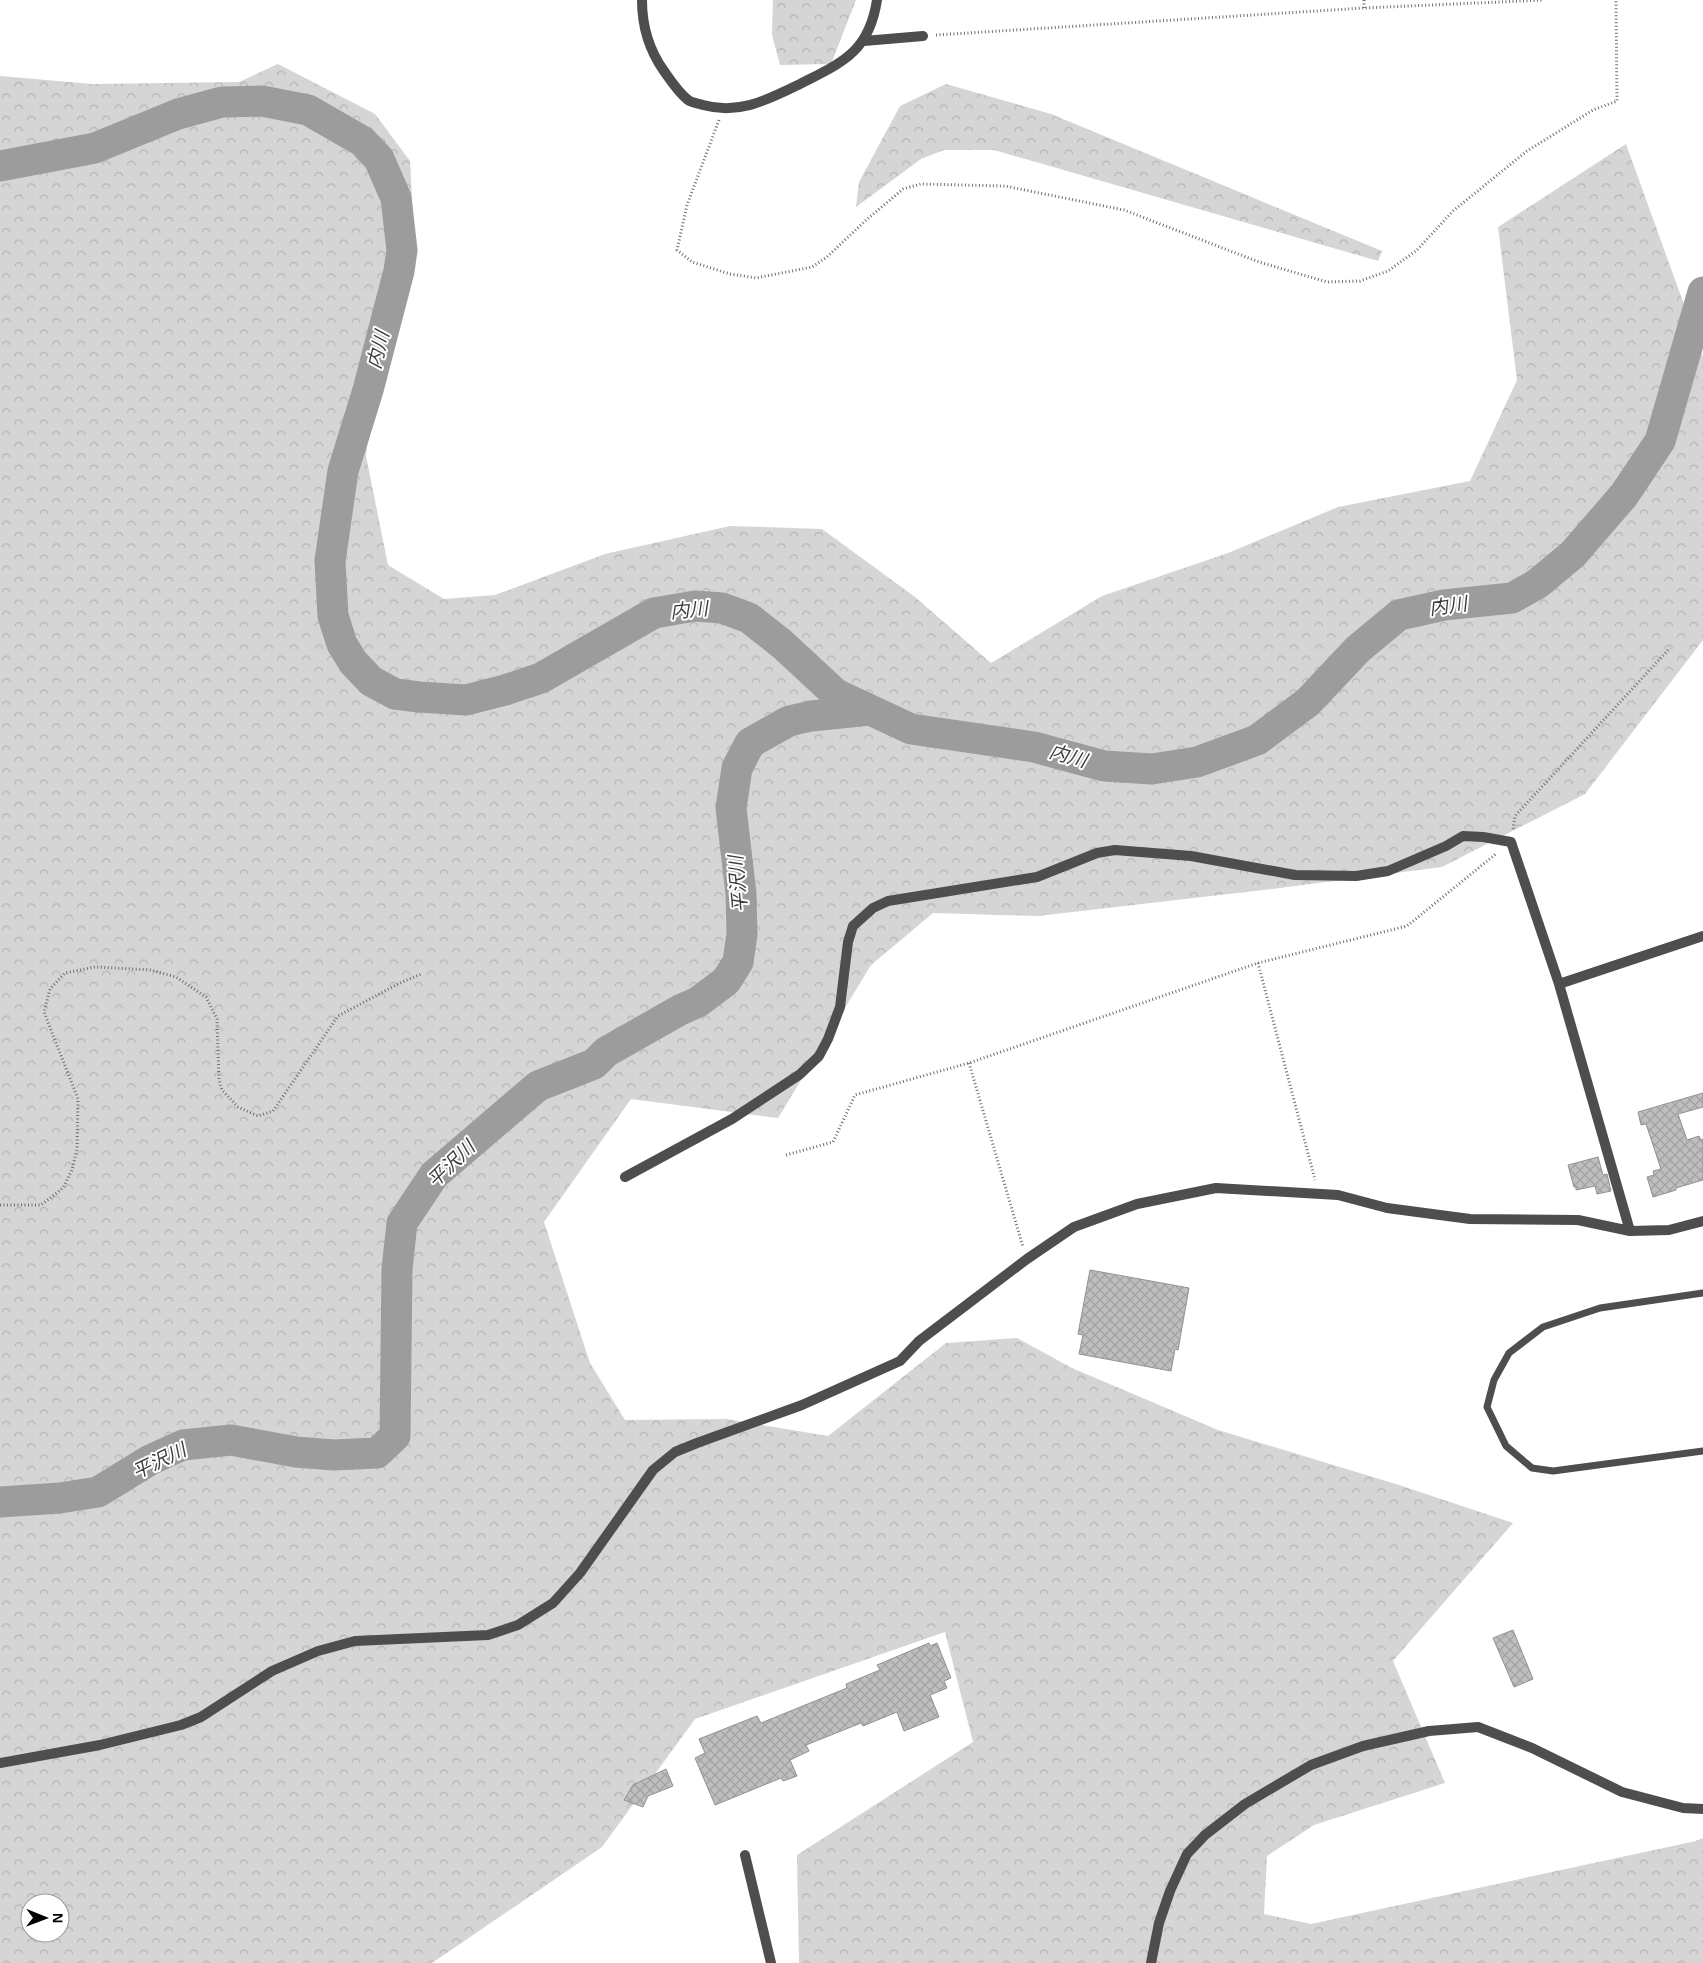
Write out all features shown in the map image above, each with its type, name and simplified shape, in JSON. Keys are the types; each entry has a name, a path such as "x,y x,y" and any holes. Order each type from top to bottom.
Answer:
{"street":[{"path":"642,0 642,21 656,59 677,89 690,101 715,108 746,107 775,96 842,62 864,41 874,19 877,0"},
{"path":"864,41 923,36"},
{"path":"625,1176 732,1119 799,1075 819,1056 828,1039 840,1007 848,942 853,926 873,908 888,902 1036,877 1097,853 1115,850 1191,856 1295,875 1356,876 1388,872 1446,846 1463,836 1483,836 1511,842 1558,984 1630,1231"},
{"path":"1558,984 1703,936"},
{"path":"0,1763 100,1746 181,1725 201,1717 272,1670 318,1651 355,1641 488,1635 518,1625 553,1602 580,1573 653,1470 675,1452 802,1405 900,1362 919,1341 1027,1259 1074,1227 1137,1204 1216,1188 1338,1195 1387,1208 1470,1219 1578,1220 1630,1231 1669,1230 1703,1221"},
{"path":"1151,1963 1159,1923 1170,1891 1187,1854 1205,1835 1246,1804 1311,1765 1363,1746 1429,1731 1478,1727 1532,1748 1622,1792 1683,1808 1703,1809"},
{"path":"744,1855 771,1963"}],"lane":[{"path":"1703,1293 1600,1308 1543,1327 1509,1353 1494,1380 1487,1407 1506,1446 1532,1468 1553,1472 1703,1451"}],"path":[{"path":"1364,0 1364,8"},
{"path":"923,36 1364,8 1544,0"},
{"path":"725,108 687,205 678,250 692,262 730,274 756,278 812,267 827,258 902,189 921,184 1005,186 1124,210 1259,262 1327,282 1360,280 1388,271 1417,250 1452,211 1526,151 1594,110 1617,101 1616,0"},
{"path":"786,1155 833,1142 855,1095 968,1063 1258,963 1407,926 1511,842 1515,816 1670,648"},
{"path":"1258,963 1318,1193"},
{"path":"0,1205 41,1205 63,1188 72,1170 77,1149 78,1099 44,1012 50,989 65,973 95,967 151,970 176,977 206,997 217,1019 219,1080 222,1090 238,1107 258,1116 273,1111 338,1016 398,984 422,974"},
{"path":"968,1063 1027,1259"}],"green space":[{"path":"773,0 856,0 831,64 780,65 772,35"},
{"path":"278,64 375,114 410,161 413,216 403,317 375,380 366,456 388,565 444,599 495,595 605,554 730,526 822,529 915,597 991,663 1102,596 1228,553 1338,507 1470,481 1517,380 1498,227 1626,144 1703,357 1703,640 1585,794 1442,867 1038,916 933,913 871,965 778,1118 631,1099 544,1222 590,1363 625,1420 727,1419 828,1436 946,1343 1017,1338 1072,1368 1218,1430 1399,1485 1513,1523 1393,1661 1445,1783 1314,1825 1267,1856 1264,1914 1311,1924 1703,1838 1703,1963 799,1963 797,1855 973,1742 945,1632 695,1719 602,1847 432,1963 0,1963 0,76 92,84 239,82"},
{"path":"946,84 1051,114 1382,251 1378,261 994,150 944,150 921,159 856,207 859,182 900,106"}],"building":[{"path":"1703,1093 1703,1107 1678,1114 1687,1140 1699,1136 1701,1140 1703,1139 1703,1180 1653,1197 1647,1177 1654,1175 1653,1171 1661,1169 1646,1124 1641,1125 1638,1112"},
{"path":"1598,1157 1603,1175 1607,1174 1611,1191 1597,1194 1595,1186 1576,1190 1568,1165"},
{"path":"1090,1270 1189,1288 1178,1350 1175,1349 1171,1371 1079,1354 1083,1335 1078,1334"},
{"path":"1513,1630 1533,1679 1514,1687 1493,1638"},
{"path":"929,1643 930,1646 937,1643 951,1678 944,1681 947,1688 930,1695 939,1717 904,1731 897,1712 863,1726 861,1723 806,1745 809,1751 790,1760 797,1776 783,1781 781,1778 715,1805 695,1758 705,1753 699,1739 757,1716 761,1723 847,1688 846,1684 880,1670 877,1665"},
{"path":"666,1769 673,1786 648,1796 643,1807 624,1800 633,1785"}],"waterway":[{"name":"内川","path":"0,166 95,148 178,114 222,102 262,101 308,110 362,141 379,159 396,198 402,250 399,271 368,390 343,471 330,561 333,616 342,644 353,662 371,681 395,694 466,700 541,678 654,613 695,606 722,608 749,618 782,644 836,694 911,729 1034,747 1104,766 1152,769 1197,762 1257,740 1308,702 1358,649 1399,615 1444,605 1512,598 1537,584 1573,554 1624,495 1660,441 1703,292"},
{"name":"平沢川","path":"0,1502 60,1498 98,1492 150,1460 183,1445 231,1440 296,1452 334,1455 377,1453 395,1436 397,1269 402,1223 434,1175 538,1086 594,1064 606,1052 680,1010 698,1002 726,981 738,962 742,934 741,894 731,808 737,768 750,743 789,721 811,716 870,710"}]}
